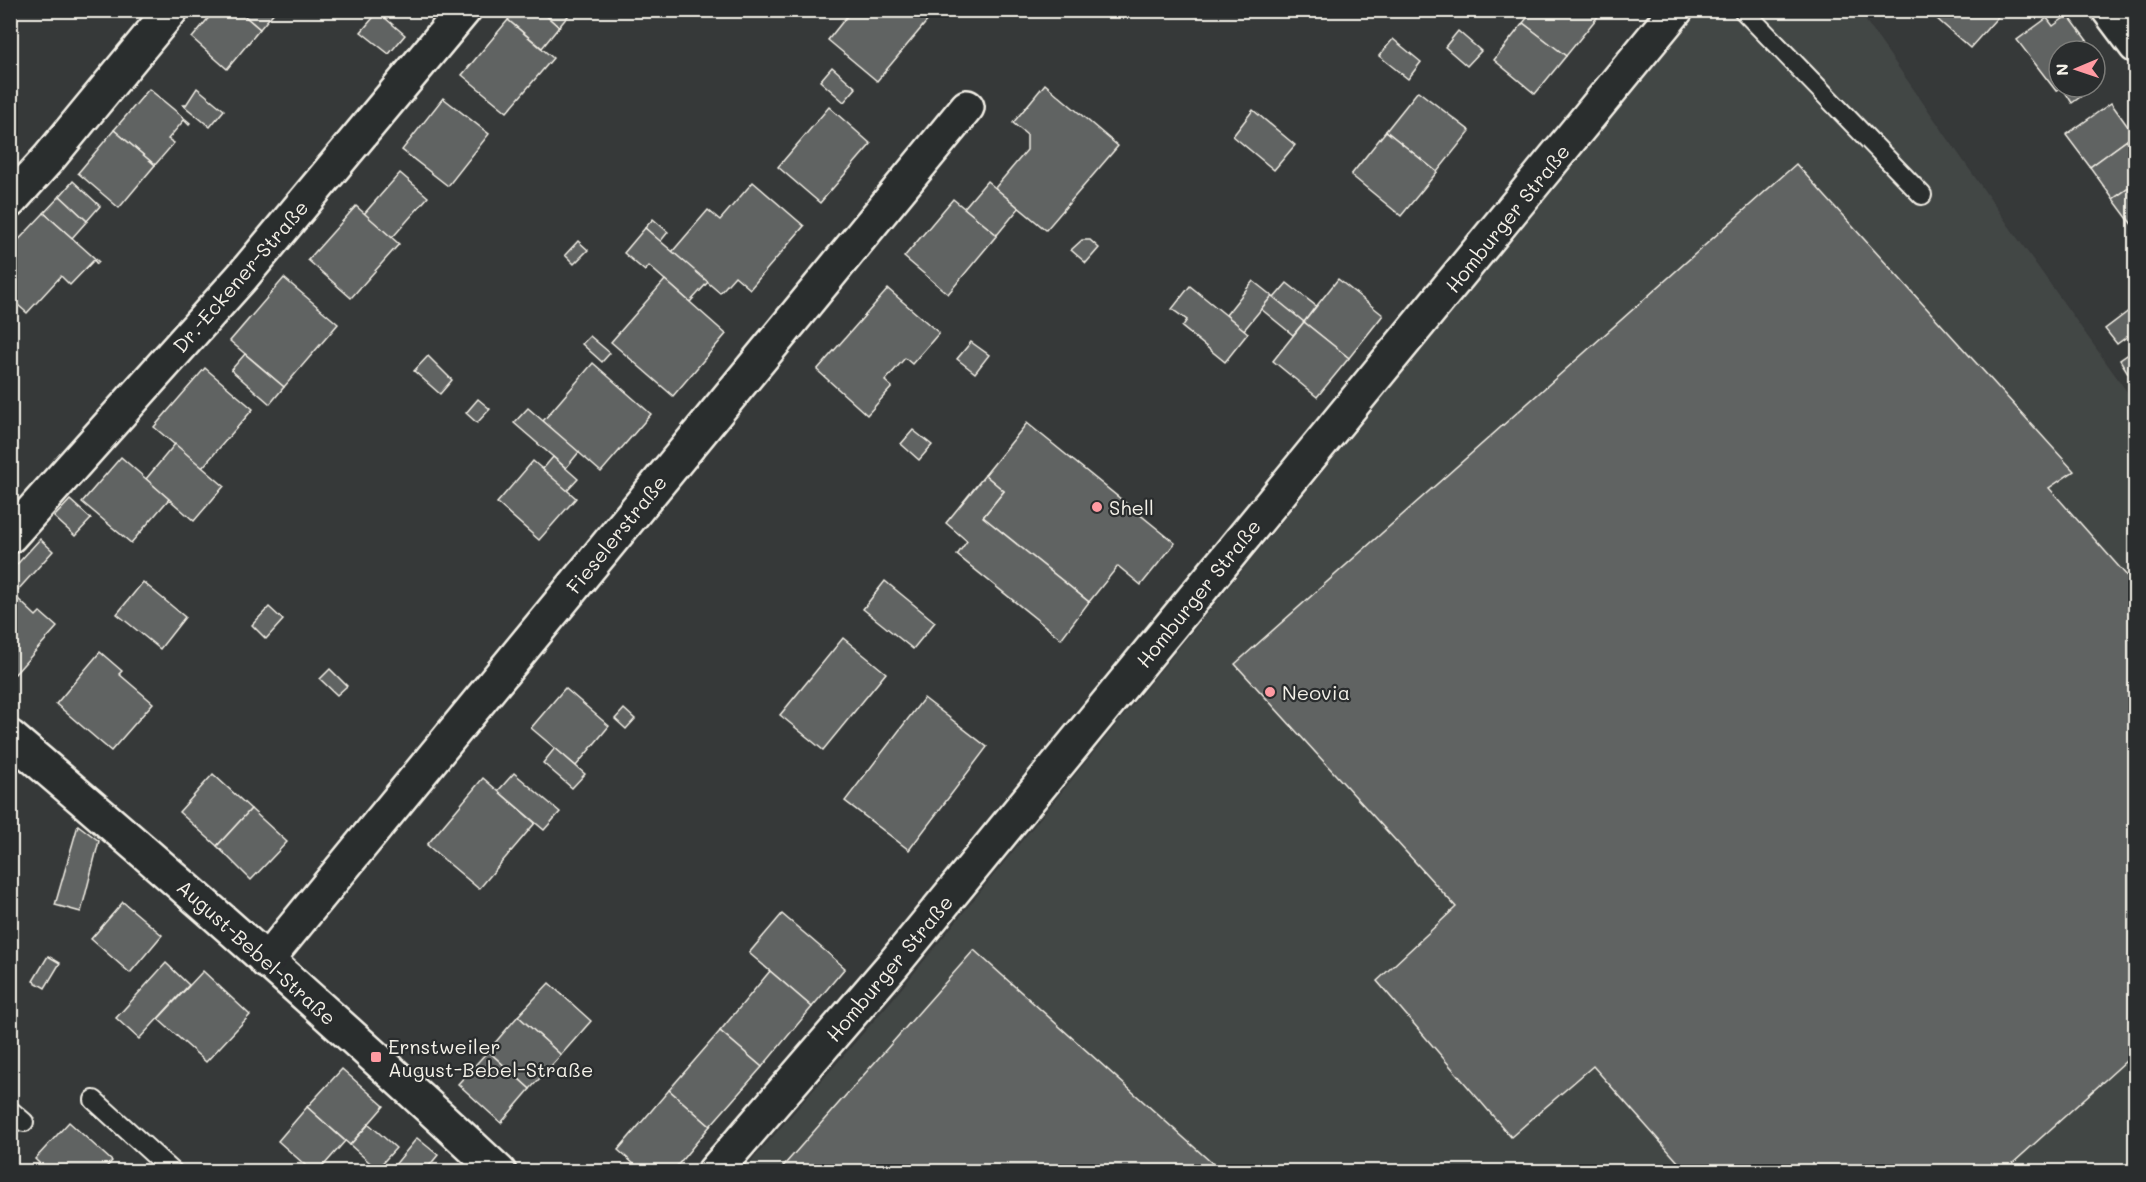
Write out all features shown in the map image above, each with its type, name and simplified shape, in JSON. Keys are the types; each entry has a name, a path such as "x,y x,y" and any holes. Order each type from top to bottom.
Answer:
{"street":[{"path":"10,201 49,158 171,10"},
{"name":"Dr.-Eckener-Straße","path":"10,536 242,277 464,10"},
{"name":"Homburger Straße","path":"714,1172 938,911 1676,10"},
{"path":"2109,10 2136,46"},
{"name":"Fieselerstraße","path":"266,961 967,107"},
{"name":"August-Bebel-Straße","path":"10,737 107,819 376,1057 499,1172"}],"lane":[{"path":"1743,10 1922,195"},
{"path":"94,1100 173,1172"}],"shaded area":[{"path":"1698,11 1859,11 2135,403 2135,1171 742,1172 892,1000"}],"building":[{"path":"215,10 238,10 260,29 227,69 192,38"},
{"path":"238,10 276,10 260,29"},
{"path":"515,10 540,10 559,27 542,48 508,20"},
{"path":"540,10 573,10 559,27"},
{"path":"852,10 917,10 928,20 877,81 828,40"},
{"path":"1533,10 1596,10 1600,14 1566,56 1523,23"},
{"path":"1927,10 2004,10 1970,48"},
{"path":"378,12 405,35 389,54 361,32"},
{"path":"2068,15 2086,39 2047,39 2047,79 2017,40 2047,18 2053,26"},
{"path":"508,20 553,58 507,112 462,75"},
{"path":"1523,23 1566,56 1535,94 1494,60"},
{"path":"1458,31 1481,51 1467,66 1445,47"},
{"path":"1393,39 1421,62 1408,79 1379,56"},
{"path":"832,67 856,88 844,102 820,81"},
{"path":"1045,84 1118,146 1046,230 995,188 1027,150 1027,135 1013,123"},
{"path":"197,88 224,110 210,127 183,105 186,105"},
{"path":"149,89 190,123 189,125 184,120 168,139 174,143 155,165 114,130"},
{"path":"1418,91 1470,131 1437,172 1386,131"},
{"path":"443,98 489,134 448,186 402,150"},
{"path":"2111,103 2134,135 2090,167 2066,135"},
{"path":"829,107 871,144 820,203 778,167"},
{"path":"1253,110 1295,145 1274,170 1233,136"},
{"path":"114,130 155,165 119,208 78,173"},
{"path":"1386,131 1437,172 1401,216 1351,175"},
{"path":"2134,135 2136,183 2113,199 2090,167"},
{"path":"1796,164 2074,471 2049,488 2136,586 2136,1052 2003,1172 1687,1172 1593,1066 1511,1137 1377,981 1456,907 1235,664"},
{"path":"400,173 428,197 392,238 364,214"},
{"path":"73,181 100,206 87,221 60,196"},
{"path":"987,181 1019,208 997,235 964,208"},
{"path":"753,182 804,226 750,289 735,276 720,293 672,252 708,210 720,220"},
{"path":"2136,183 2136,230 2113,199"},
{"path":"60,196 87,221 72,238 44,213"},
{"path":"953,199 997,235 948,294 904,257"},
{"path":"356,206 399,244 351,298 308,260"},
{"path":"44,213 99,262 97,264 94,260 70,285 61,276 27,313 10,298 10,249"},
{"path":"653,219 668,232 660,242 645,228"},
{"path":"645,228 708,282 690,302 649,266 645,271 624,253"},
{"path":"1082,240 1090,240 1099,248 1086,263 1071,250"},
{"path":"578,241 588,250 574,264 565,255"},
{"path":"284,278 338,324 284,387 230,341"},
{"path":"1338,279 1383,315 1349,358 1304,322"},
{"path":"665,280 726,334 673,396 611,342"},
{"path":"1253,281 1272,296 1244,330 1226,315"},
{"path":"1287,283 1316,306 1304,322 1274,298"},
{"path":"1190,286 1248,333 1225,362 1182,327 1187,320 1172,309"},
{"path":"888,289 939,333 912,364 905,358 885,381 892,387 867,415 817,370"},
{"path":"1272,296 1304,322 1293,335 1261,309"},
{"path":"2130,310 2136,318 2136,330 2117,344 2105,329"},
{"path":"1304,322 1349,358 1317,397 1273,361"},
{"path":"590,336 610,353 602,362 582,344"},
{"path":"971,342 989,355 975,373 957,359"},
{"path":"2136,349 2136,368 2128,373 2120,360"},
{"path":"245,354 284,387 270,404 231,370"},
{"path":"428,356 452,380 440,394 414,371"},
{"path":"593,363 651,414 601,472 543,421"},
{"path":"205,368 253,409 202,468 154,427"},
{"path":"478,399 490,409 477,423 466,413"},
{"path":"528,408 579,452 566,468 514,423"},
{"path":"1027,423 1175,543 1141,585 1118,566 1089,602 983,517 1004,491 985,475"},
{"path":"913,430 932,445 919,460 901,444"},
{"path":"175,444 224,486 194,521 146,479"},
{"path":"121,457 169,499 131,543 82,502"},
{"path":"553,457 578,479 567,491 542,470"},
{"path":"533,461 576,498 539,540 497,503"},
{"path":"985,475 1004,491 983,517 1089,602 1061,639 957,555 967,541 946,523"},
{"path":"70,500 91,519 75,536 54,517"},
{"path":"40,539 53,551 16,592 10,587 10,572"},
{"path":"885,581 935,622 913,649 863,609"},
{"path":"143,582 185,617 160,649 117,614"},
{"path":"17,598 36,616 40,612 57,627 15,674 10,670 10,606"},
{"path":"269,607 283,620 266,639 252,625"},
{"path":"843,638 886,673 823,750 780,715"},
{"path":"100,652 122,671 119,674 153,703 111,751 56,704"},
{"path":"330,669 347,686 337,695 320,679"},
{"path":"565,688 609,726 576,766 531,728"},
{"path":"924,698 987,747 909,850 845,801"},
{"path":"624,709 635,719 626,729 615,719"},
{"path":"555,748 585,774 572,788 543,763"},
{"path":"514,773 560,812 544,830 498,791"},
{"path":"213,774 251,809 217,846 179,812"},
{"path":"483,778 535,823 479,889 427,845"},
{"path":"251,809 287,842 251,880 217,846"},
{"path":"78,825 99,841 81,912 55,905"},
{"path":"123,902 162,935 130,973 91,939"},
{"path":"782,914 845,968 812,1007 749,953"},
{"path":"974,950 1222,1172 778,1172"},
{"path":"48,956 60,963 45,988 33,981"},
{"path":"166,963 189,985 139,1039 116,1018"},
{"path":"203,971 250,1015 206,1062 158,1019"},
{"path":"770,971 812,1007 762,1067 720,1031"},
{"path":"549,983 591,1021 561,1055 518,1016"},
{"path":"518,1016 561,1055 530,1089 488,1051"},
{"path":"720,1031 762,1067 710,1126 669,1090"},
{"path":"488,1051 530,1089 501,1123 458,1084"},
{"path":"342,1069 384,1106 350,1145 307,1107"},
{"path":"669,1090 710,1126 672,1172 643,1172 618,1150"},
{"path":"307,1107 345,1141 318,1172 313,1172 278,1141"},
{"path":"69,1122 112,1161 102,1172 48,1172 35,1159"},
{"path":"369,1124 396,1148 377,1169 350,1145"},
{"path":"417,1138 438,1155 424,1172 389,1172"}],"place":[{"name":"Shell","path":"1097,507"},
{"name":"Neovia","path":"1270,692"},
{"name":"Ernstweiler August-Bebel-Straße","path":"376,1057"}]}
